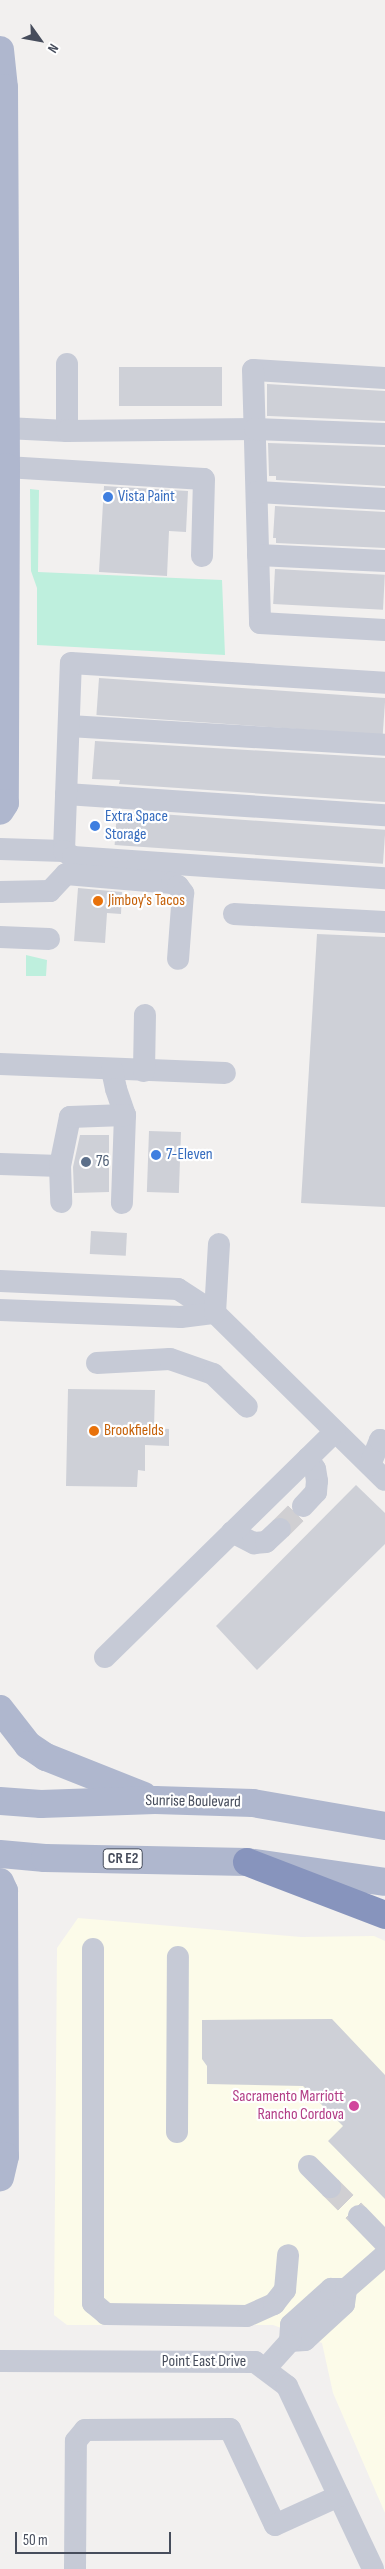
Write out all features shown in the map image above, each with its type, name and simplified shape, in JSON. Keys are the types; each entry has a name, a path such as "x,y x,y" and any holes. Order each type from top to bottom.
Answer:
{"highway":[{"path":"247,1862 385,1915"}],"main road":[{"path":"0,50 4,88 3,464 5,803 0,812"},
{"path":"0,1709 28,1745 46,1757 155,1800"},
{"name":"Sunrise Boulevard","path":"0,1801 41,1804 155,1800 253,1803 385,1826"},
{"name":"CR E2","path":"0,1854 45,1858 247,1862 385,1882"},
{"path":"0,1882 4,1891 5,2156 0,2177"}],"street":[{"path":"66,364 67,431"},
{"path":"385,378 253,370 260,622 385,630"},
{"path":"3,427 67,431 256,429 385,434"},
{"path":"3,464 204,479 202,556"},
{"path":"257,492 385,499"},
{"path":"258,555 385,561"},
{"path":"64,851 71,663 385,683"},
{"path":"69,726 385,745"},
{"path":"66,794 385,815"},
{"path":"0,849 64,851 73,857 385,878"},
{"path":"0,892 50,891 66,874 172,883 178,886 183,893 178,959"},
{"path":"234,914 385,922"},
{"path":"0,937 50,939"},
{"path":"144,1071 145,1015"},
{"path":"0,1064 31,1064 112,1070 225,1073"},
{"path":"112,1070 116,1090 125,1115 122,1203"},
{"path":"60,1202 60,1166 70,1117 125,1115"},
{"path":"0,1164 60,1166"},
{"path":"215,1313 219,1244"},
{"path":"0,1281 178,1289 215,1313 377,1472"},
{"path":"0,1310 181,1317 215,1313"},
{"path":"97,1362 170,1359 213,1374 247,1407"},
{"path":"104,1658 335,1432"},
{"path":"377,1472 380,1440 385,1442"},
{"path":"303,1506 316,1492 317,1486 314,1469 308,1458"},
{"path":"232,1532 254,1543 266,1542 280,1529"},
{"path":"93,1949 93,2303 106,2314 247,2316 274,2304 285,2290 288,2255"},
{"path":"177,2132 178,1957"},
{"path":"309,2166 330,2187"},
{"path":"360,2216 385,2243"},
{"path":"265,2369 290,2341 291,2325 331,2289 346,2289 385,2255"},
{"name":"Point East Drive","path":"0,2361 255,2362 287,2386 372,2562"},
{"path":"75,2569 76,2441 85,2430 230,2429 275,2525 339,2496"}],"shaded area":[{"path":"78,1918 301,1937 374,1936 385,1941 385,2513 333,2393 322,2343 273,2325 67,2325 54,2315 57,1948"}],"green space":[{"path":"30,489 39,490 38,572 222,580 225,655 37,645 37,588 31,571"},
{"path":"26,955 47,960 46,976 26,976"}],"building":[{"path":"119,367 222,367 222,406 119,406"},
{"path":"267,384 385,391 385,421 267,416"},
{"path":"268,443 385,447 385,486 276,480 276,476 269,476"},
{"path":"104,486 188,491 186,532 169,531 167,576 99,572"},
{"path":"275,506 385,512 385,548 276,543 276,538 273,538"},
{"path":"275,569 385,575 383,610 273,604"},
{"path":"99,678 385,698 383,735 96,715"},
{"path":"95,741 385,758 385,802 119,784 120,780 92,779"},
{"path":"117,811 385,830 383,864 115,845"},
{"path":"78,888 122,892 121,914 107,913 105,943 74,941"},
{"path":"317,934 385,937 385,1207 301,1203"},
{"path":"149,1131 181,1132 179,1193 147,1192"},
{"path":"80,1135 109,1135 109,1192 74,1193 73,1167"},
{"path":"91,1231 127,1233 126,1256 90,1254"},
{"path":"68,1389 155,1390 154,1428 169,1429 169,1446 145,1445 145,1471 138,1470 137,1487 66,1486"},
{"path":"356,1485 385,1513 385,1544 257,1670 216,1626"},
{"name":"Sacramento Marriott Rancho Cordova","path":"332,2019 385,2075 385,2199 328,2141 343,2126 303,2086 207,2084 207,2066 202,2059 202,2020"}],"tunnel":[{"path":"280,1529 303,1506"},
{"path":"330,2187 359,2216"}],"place":[{"name":"Vista Paint","path":"108,497"},
{"name":"Extra Space Storage","path":"95,826"},
{"name":"Jimboy's Tacos","path":"98,901"},
{"name":"7-Eleven","path":"156,1155"},
{"name":"76","path":"86,1162"},
{"name":"Brookfields","path":"94,1431"},
{"name":"Sacramento Marriott Rancho Cordova","path":"354,2106"}]}
